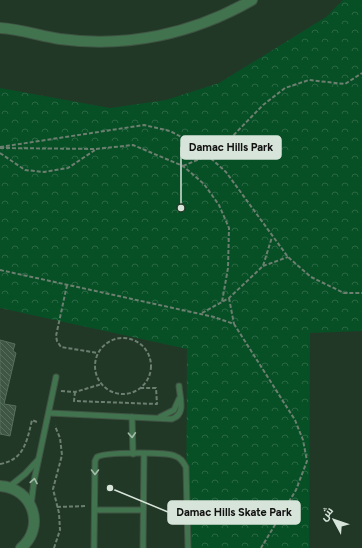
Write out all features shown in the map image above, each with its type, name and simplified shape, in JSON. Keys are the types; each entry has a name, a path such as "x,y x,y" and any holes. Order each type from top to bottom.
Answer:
{"street":[{"path":"0,28 79,41 137,40 174,33 195,27 234,11 252,0"},
{"path":"4,487 22,494 31,506 35,523 32,548"},
{"path":"21,548 33,532"}],"lane":[{"path":"31,506 34,481 56,377"},
{"path":"49,413 172,419 176,417 182,408 179,386"},
{"path":"132,417 133,454"},
{"path":"94,548 95,461 97,457 105,454 144,454 174,456 182,460 186,467 188,548"},
{"path":"143,548 144,454"},
{"path":"4,487 25,474 40,458"},
{"path":"95,508 143,510"}],"path":[{"path":"183,166 209,155 234,136 263,105 285,88 309,80 345,84 362,73"},
{"path":"0,148 72,135 144,125 170,131 195,144 209,155 226,172 288,257 311,276 344,293 362,293"},
{"path":"0,148 96,149 133,145 183,166 204,184 219,205 229,228 228,268 222,302"},
{"path":"0,153 26,170 44,172 68,168 96,149"},
{"path":"263,266 272,237"},
{"path":"201,314 229,298 263,266 288,257"},
{"path":"0,270 201,314 234,324"},
{"path":"67,285 56,336 58,344 61,347 99,354"},
{"path":"229,298 234,324 295,420 303,440 307,461 296,490 261,548"},
{"path":"75,392 74,401 157,404 156,388 140,388 128,393 120,393 114,392 102,384 97,373 96,360 108,343 121,338 128,338 141,344 149,356 151,362 149,376 140,388"},
{"path":"54,391 75,392 102,384"},
{"path":"0,464 8,462 21,453 26,447 32,420 55,426 62,446 61,464 53,489 59,513 60,530 54,548"},
{"path":"57,507 95,508"}],"green space":[{"path":"343,0 362,0 362,331 310,333 309,548 186,548 187,349 0,308 0,88 110,108 166,100 219,83 326,17"}],"building":[{"path":"0,340 15,344 13,351 16,353 4,404 16,406 10,436 0,434"}],"place":[{"name":"Damac Hills Park","path":"181,208"},
{"name":"Damac Hills Skate Park","path":"110,488"}]}
